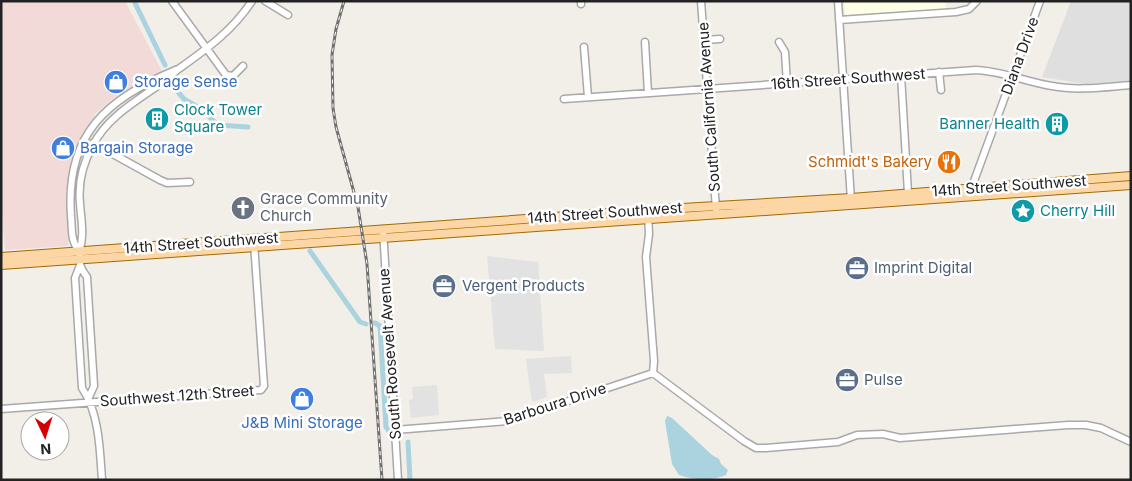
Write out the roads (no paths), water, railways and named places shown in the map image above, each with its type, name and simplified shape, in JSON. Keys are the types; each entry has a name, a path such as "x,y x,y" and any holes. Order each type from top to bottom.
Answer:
{"main road":[{"path":"1118,178 1131,172"},
{"name":"14th Street Southwest","path":"852,201 908,193 970,193 1131,176"},
{"name":"14th Street Southwest","path":"79,259 254,243 648,214 970,193 1131,185"},
{"path":"1116,186 1131,191"},
{"path":"1,257 79,259"},
{"path":"1,265 79,259"}],"street":[{"path":"172,1 222,72 229,76 236,74 243,66"},
{"path":"102,480 96,416 90,400 82,388 75,278 83,241 80,202 81,176 93,143 105,126 178,69 206,50 227,32 252,1"},
{"path":"265,1 288,15"},
{"name":"South California Avenue","path":"701,1 716,210"},
{"path":"838,1 852,201"},
{"path":"839,20 956,12 969,9 978,1"},
{"name":"Diana Drive","path":"970,193 1040,1"},
{"path":"704,40 720,39"},
{"path":"645,42 648,93"},
{"path":"779,42 785,52 787,84"},
{"path":"584,47 588,97"},
{"path":"90,400 94,386 87,277 73,241 70,188 74,165 83,141 96,123 115,104 133,91 178,69"},
{"name":"16th Street Southwest","path":"564,99 984,70 1053,87 1131,85"},
{"path":"939,72 940,90"},
{"path":"901,75 908,193"},
{"path":"93,143 167,183 190,182"},
{"path":"648,214 649,234 646,256 654,372 744,441 756,448 838,442 857,435 883,434 900,438 1068,425 1101,428 1131,442"},
{"name":"South Roosevelt Avenue","path":"383,233 398,480"},
{"name":"Southwest 12th Street","path":"1,409 90,400 258,391 263,389 254,243"},
{"name":"Barboura Drive","path":"395,430 508,421 654,372"}],"water":[{"path":"667,416 672,418 712,455 719,459 721,464 728,470 726,475 702,479 679,475 672,464 665,421"}],"waterway":[{"path":"134,1 165,65"},
{"path":"172,85 184,99 201,109 218,125 248,127"},
{"path":"310,251 360,322 366,324"},
{"path":"375,323 380,326 386,427 389,431"},
{"path":"408,442 410,480"}],"railway":[{"path":"344,1 336,29 332,55 333,108 336,127 358,207 367,264 382,480"}],"place":[{"name":"Storage Sense","path":"116,82"},
{"name":"Clock Tower Square","path":"157,119"},
{"name":"Banner Health","path":"1057,124"},
{"name":"Bargain Storage","path":"63,148"},
{"name":"Schmidt's Bakery","path":"949,162"},
{"name":"Grace Community Church","path":"243,208"},
{"name":"Cherry Hill","path":"1023,211"},
{"name":"Imprint Digital","path":"857,268"},
{"name":"Vergent Products","path":"444,286"},
{"name":"Pulse","path":"847,380"},
{"name":"J&B Mini Storage","path":"302,399"}]}
